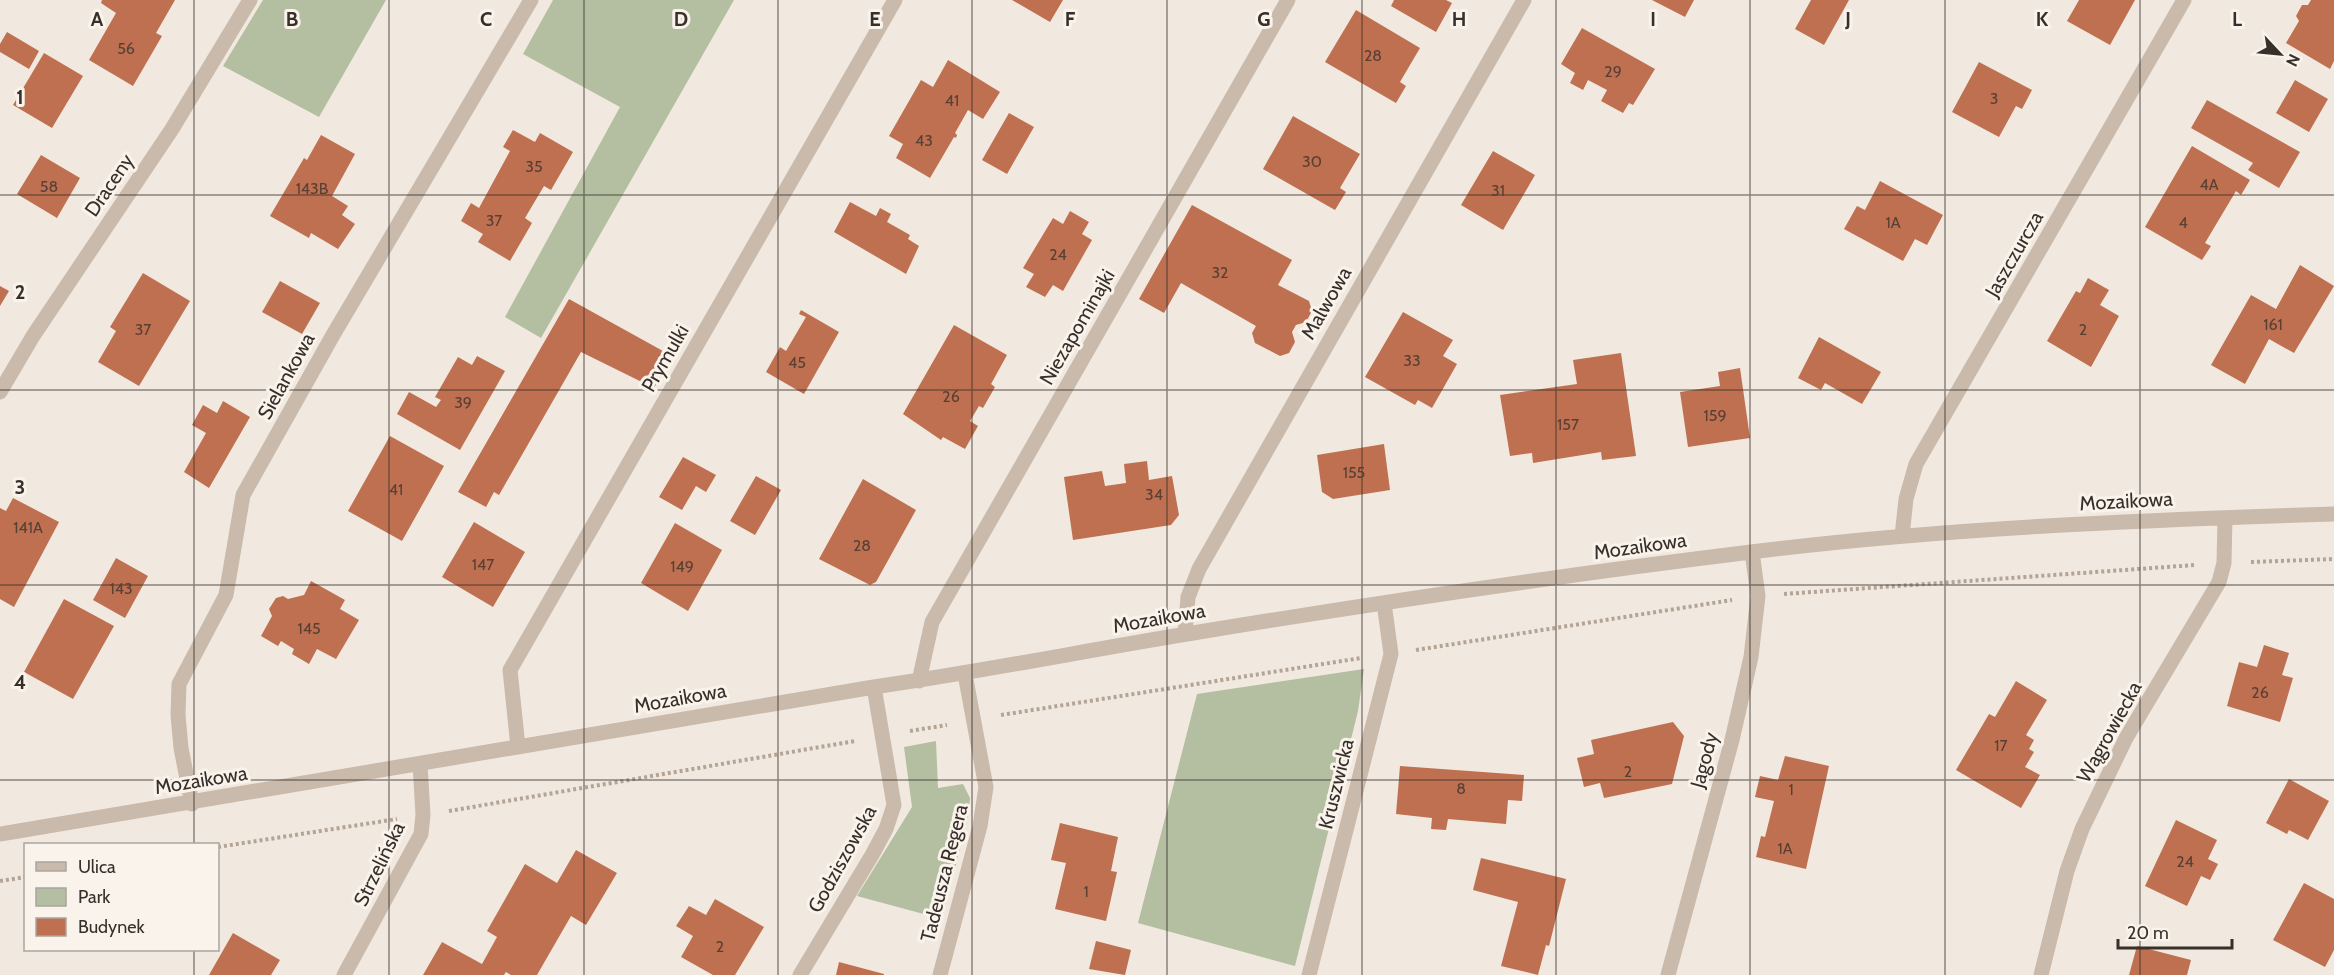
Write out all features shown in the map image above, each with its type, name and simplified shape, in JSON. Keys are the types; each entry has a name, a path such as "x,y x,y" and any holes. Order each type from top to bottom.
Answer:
{"street":[{"name":"Draceny","path":"0,392 33,336 172,129 250,0"},
{"name":"Sielankowa","path":"192,804 181,748 178,716 179,684 226,595 243,495 333,335 531,0"},
{"name":"Prymulki","path":"518,747 510,670 895,0"},
{"name":"Niezapominajki","path":"920,681 932,622 1288,0"},
{"name":"Malwowa","path":"1185,634 1188,597 1199,569 1524,0"},
{"name":"Jaszczurcza","path":"1902,536 1906,499 1916,464 2184,0"},
{"name":"Mozaikowa","path":"0,834 192,804 874,687 965,674 1185,634 1384,603 1752,552 1902,536 2334,514"},
{"name":"Wągrowiecka","path":"2041,975 2067,871 2082,829 2126,738 2214,594 2224,563 2224,518"},
{"name":"Jagody","path":"1668,975 1731,740 1750,657 1758,596 1752,552"},
{"name":"Kruszwicka","path":"1309,975 1391,654 1384,603"},
{"name":"Tadeusza Regera","path":"940,975 980,826 986,787 965,674"},
{"name":"Godziszowska","path":"800,975 872,855 892,815 894,805 874,687"},
{"name":"Strzelińska","path":"344,975 421,834 423,815 420,765"}],"path":[{"path":"219,847 423,815 973,720 1758,596 2224,563 2334,559"},
{"path":"0,881 24,877"}],"green space":[{"path":"263,0 386,0 319,117 223,66"},
{"path":"553,0 734,0 541,338 505,317 620,107 523,54"},
{"path":"1364,669 1358,711 1295,966 1138,923 1197,694"},
{"path":"936,741 938,788 963,784 970,798 968,818 942,919 857,896 912,807 904,747"}],"building":[{"path":"102,0 175,0 156,33 162,36 133,86 89,60 116,13 101,3"},
{"path":"1012,0 1063,0 1050,22"},
{"path":"1394,0 1446,0 1452,3 1436,32 1391,6"},
{"path":"1652,0 1694,0 1685,17"},
{"path":"1811,0 1849,0 1824,45 1795,29"},
{"path":"2079,0 2135,0 2110,45 2067,21"},
{"path":"2311,0 2334,0 2334,61 2330,69 2286,43 2299,21 2296,16 2302,5 2308,5"},
{"path":"1356,10 1420,48 1400,82 1406,86 1396,103 1325,62"},
{"path":"1582,28 1655,69 1633,105 1629,103 1623,113 1601,101 1607,90 1588,80 1583,90 1570,83 1575,73 1561,64"},
{"path":"7,32 39,51 29,69 0,52 0,44"},
{"path":"44,53 83,76 52,128 13,105"},
{"path":"948,60 1000,92 983,119 968,110 955,133 956,138 954,137 930,178 896,158 903,144 889,136 921,80 933,87"},
{"path":"1979,62 2032,90 2022,109 2016,106 1999,137 1952,112"},
{"path":"2295,80 2328,99 2309,132 2276,113"},
{"path":"2207,100 2300,152 2279,188 2248,170 2253,163 2191,128"},
{"path":"1009,113 1034,127 1007,174 982,160"},
{"path":"1293,116 1360,154 1340,188 1346,192 1335,210 1263,169"},
{"path":"513,130 535,142 540,133 573,152 551,190 544,186 525,218 532,223 510,261 478,242 483,234 461,221 471,203 479,208 510,151 503,147"},
{"path":"321,135 355,154 332,196 348,206 342,215 355,224 338,249 311,233 309,238 270,216 304,158 307,160"},
{"path":"2192,146 2250,180 2241,195 2236,191 2205,243 2211,246 2202,260 2145,227"},
{"path":"1493,151 1535,175 1503,230 1461,205"},
{"path":"41,155 80,178 57,218 17,194"},
{"path":"1880,181 1943,215 1927,245 1915,239 1903,261 1844,229 1857,206 1865,210"},
{"path":"850,202 876,216 880,208 891,214 887,222 910,235 908,239 919,246 906,274 834,232"},
{"path":"1192,205 1292,260 1278,285 1309,301 1312,311 1306,322 1296,325 1292,332 1295,342 1289,353 1280,356 1255,343 1252,333 1256,326 1181,283 1164,313 1139,299"},
{"path":"1070,211 1089,222 1082,234 1092,240 1063,291 1053,285 1045,297 1026,287 1034,274 1023,268 1053,218 1063,224"},
{"path":"2300,265 2334,286 2294,353 2269,339 2245,384 2211,365 2251,295 2276,309"},
{"path":"143,273 190,301 139,386 98,362 116,331 110,327"},
{"path":"2088,278 2109,290 2100,305 2119,316 2091,367 2047,341 2076,291 2080,293"},
{"path":"280,281 320,303 302,334 262,312"},
{"path":"0,286 9,291 0,306"},
{"path":"569,299 672,356 654,388 581,352 499,495 494,492 486,507 458,492"},
{"path":"801,310 839,332 804,394 766,372 780,347 786,351 806,317 799,314"},
{"path":"1403,312 1453,340 1443,356 1457,364 1432,408 1418,400 1415,405 1365,377"},
{"path":"954,325 1007,355 991,384 995,387 983,408 979,406 970,421 978,426 965,449 943,437 941,440 903,414"},
{"path":"1819,337 1881,372 1862,404 1825,383 1821,390 1798,378"},
{"path":"1621,353 1636,456 1602,460 1601,452 1533,463 1532,453 1510,456 1500,395 1577,384 1573,360"},
{"path":"477,356 505,371 460,450 397,414 409,392 436,407 441,400 435,397 458,357 472,365"},
{"path":"1740,368 1750,438 1688,447 1680,392 1720,386 1718,372"},
{"path":"223,401 250,417 209,488 184,472 206,433 192,425 203,405 217,413"},
{"path":"390,436 444,466 402,541 348,511"},
{"path":"1384,444 1390,490 1333,499 1322,492 1317,455"},
{"path":"683,457 716,475 706,492 696,486 682,510 659,497"},
{"path":"1147,461 1149,480 1172,476 1179,515 1171,525 1073,540 1064,477 1102,471 1105,486 1126,483 1124,464"},
{"path":"756,476 781,490 755,535 730,521"},
{"path":"863,479 916,510 876,582 870,585 819,559"},
{"path":"13,498 59,522 14,607 0,599 0,508 6,511"},
{"path":"474,522 525,552 493,607 442,577"},
{"path":"675,523 722,550 688,611 641,583"},
{"path":"116,558 148,576 125,618 93,600"},
{"path":"311,581 345,600 340,609 359,620 336,659 317,649 309,664 292,654 294,649 281,641 278,646 261,636 272,616 269,609 276,598 283,596 288,599 304,595"},
{"path":"64,599 114,626 73,699 24,672"},
{"path":"2264,645 2289,653 2282,675 2293,678 2280,722 2227,706 2239,662 2257,667"},
{"path":"2016,681 2047,700 2026,735 2034,740 2029,749 2034,752 2025,767 2040,775 2021,808 1956,770 1989,714 1995,717"},
{"path":"1673,722 1684,736 1672,784 1604,798 1600,783 1584,787 1577,758 1594,754 1591,740"},
{"path":"1785,756 1829,766 1806,869 1756,857 1761,836 1765,837 1774,801 1755,797 1760,776 1778,780"},
{"path":"1400,766 1524,775 1522,801 1508,800 1506,824 1448,819 1446,830 1431,829 1432,818 1396,814"},
{"path":"2289,779 2329,801 2308,840 2289,830 2287,834 2266,823"},
{"path":"2176,820 2217,840 2208,859 2218,864 2210,880 2201,876 2187,906 2145,886"},
{"path":"1060,823 1118,837 1111,871 1117,872 1106,921 1055,909 1066,863 1051,860"},
{"path":"576,850 617,873 586,925 571,916 537,975 511,975 506,972 504,975 423,975 442,942 482,964 497,937 487,931 525,864 557,883"},
{"path":"1481,858 1566,879 1549,946 1546,945 1538,975 1501,966 1518,902 1473,890"},
{"path":"2304,883 2334,899 2334,950 2325,967 2273,940"},
{"path":"715,899 764,927 735,975 713,975 681,957 693,936 676,926 689,906 706,915"},
{"path":"233,933 280,960 271,975 209,975"},
{"path":"1096,941 1131,950 1125,975 1089,969"},
{"path":"2137,946 2191,960 2187,975 2129,975"},
{"path":"839,962 884,974 884,975 836,975"}]}
